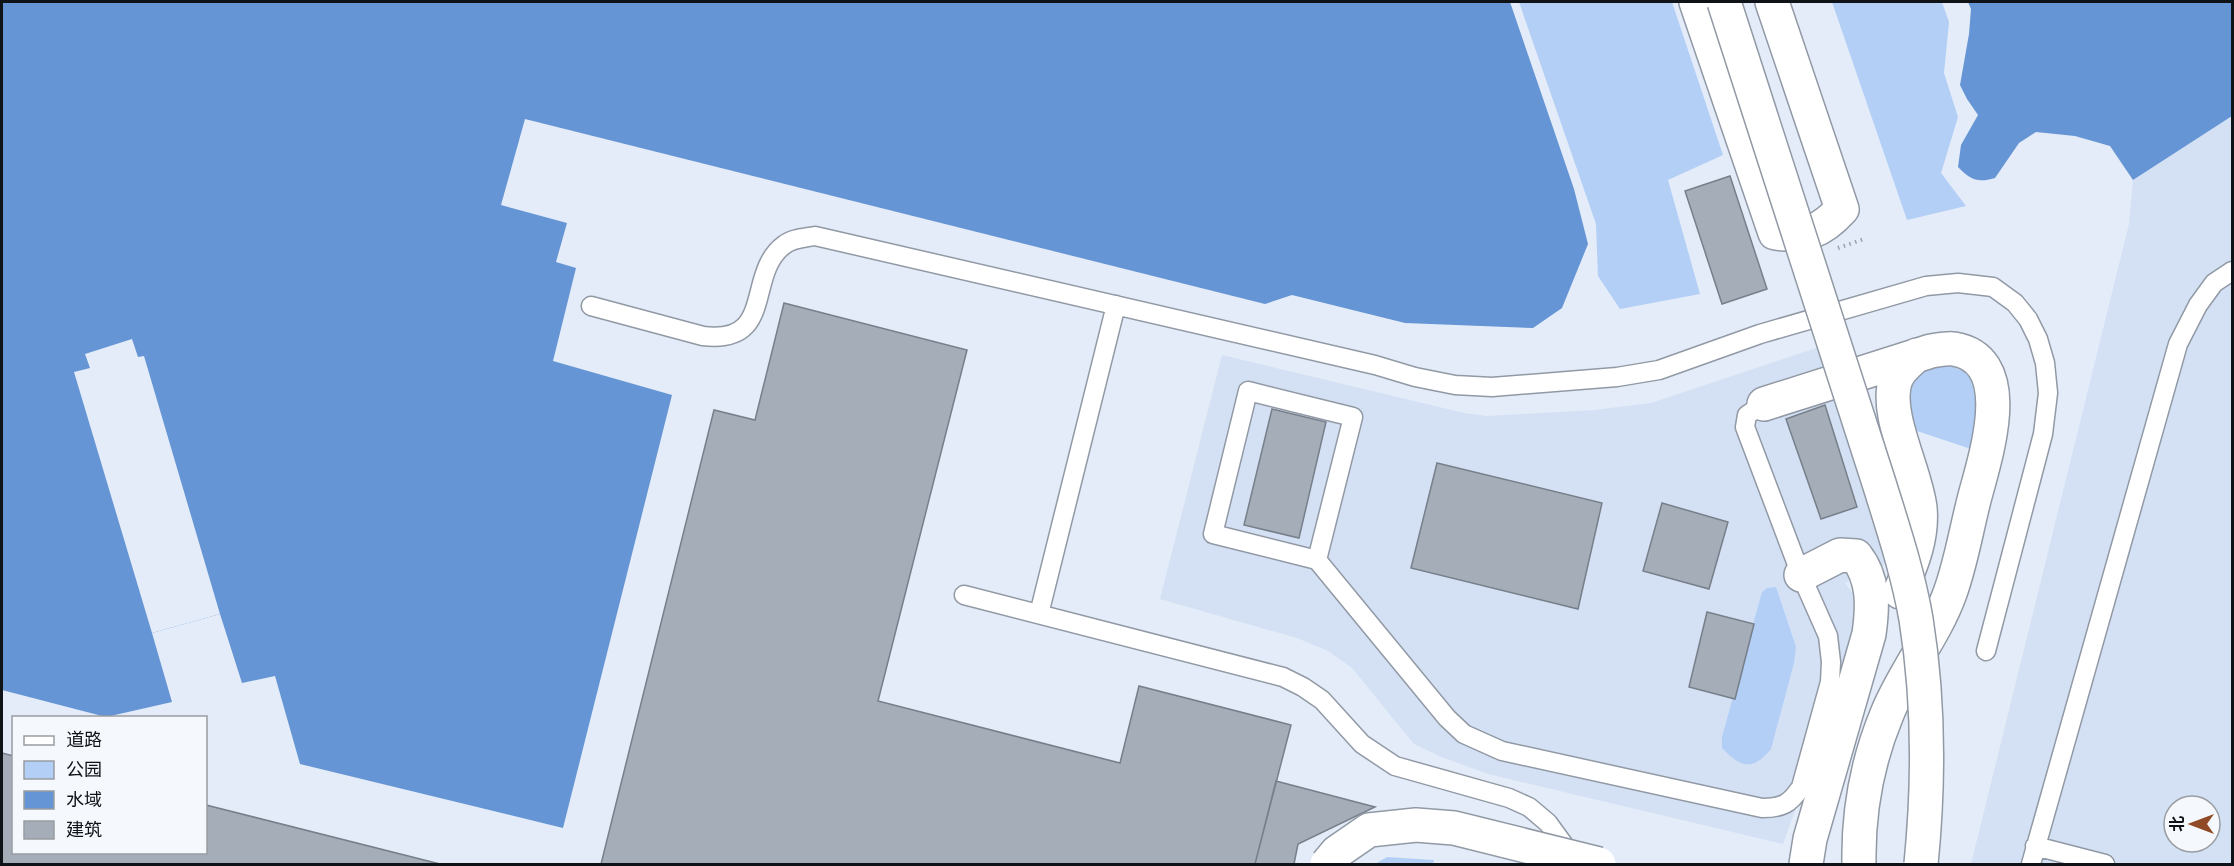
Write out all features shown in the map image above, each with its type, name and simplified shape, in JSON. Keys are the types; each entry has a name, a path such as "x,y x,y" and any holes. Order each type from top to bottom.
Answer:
{"street":[{"path":"1696,2 1774,233 1793,235 1812,233 1829,223 1842,209 1772,2"},
{"path":"1724,2 1880,483 1916,618 1923,676 1926,733 1926,816 1920,864"},
{"path":"1764,404 1917,355 1953,349 1971,355 1983,366 1993,392 1993,419 1950,593 1887,712 1874,750 1862,800 1858,838 1859,864"},
{"path":"1869,634 1900,593 1916,553 1921,510 1917,486 1894,416 1892,393 1896,377 1917,355"},
{"path":"1801,575 1839,555 1856,556 1867,573 1872,613 1869,634 1810,839 1806,864"},
{"path":"1327,864 1337,852 1369,830 1416,825 1454,828 1599,864"}],"lane":[{"path":"591,306 703,336 719,338 735,333 748,324 775,253 785,244 815,236 1376,364 1415,377 1455,385 1492,387 1561,383 1659,370 1760,334 1926,286 1958,283 1993,288 2015,303 2028,319 2038,339 2045,363 2048,393 2043,434 1986,651"},
{"path":"2031,864 2178,344 2198,304 2214,283 2232,271"},
{"path":"1039,614 1116,304"},
{"path":"1317,560 1353,417 1248,391 1213,534 1317,560 1446,718 1464,734 1502,751 1762,808 1777,808 1793,799 1801,788 1830,682 1831,662 1828,636 1801,575 1745,427 1747,415 1764,404"},
{"path":"964,595 1260,670 1303,687 1322,700 1362,744 1395,766 1509,798 1529,807 1548,823 1578,864"},
{"path":"2036,846 2105,864"}],"shaded area":[{"path":"2232,116 2232,864 1971,864 2129,224 2133,180"},
{"path":"1822,346 1897,559 1845,583 1854,595 1861,622 1783,844 1488,774 1439,756 1414,744 1352,668 1328,651 1297,638 1160,599 1222,355 1464,413 1487,416 1595,410 1651,403"}],"green space":[{"path":"1519,2 1672,2 1723,155 1668,180 1700,294 1620,309 1598,276 1596,224"},
{"path":"1832,2 1942,2 1949,22 1944,73 1958,117 1941,173 1966,206 1907,220"},
{"path":"1941,362 1970,374 1978,409 1971,449 1911,429 1907,378"},
{"path":"1776,587 1796,647 1794,663 1771,749 1753,764 1741,763 1722,748 1722,737 1762,592 1767,588"},
{"path":"1387,857 1434,860 1433,864 1375,864"}],"water":[{"path":"2,2 1510,2 1574,189 1588,244 1562,308 1533,328 1405,323 1292,295 1265,304 525,119 501,205 567,223 556,262 576,268 553,361 672,395 563,828 300,764 275,676 242,683 220,614 152,633 172,702 102,716 2,690"},
{"path":"1968,2 2232,2 2232,116 2133,180 2110,146 2075,136 2036,132 2019,143 1995,178 1975,179 1958,167 1961,145 1978,115 1960,85 1969,34 1971,9"}],"pier":[{"path":"132,339 138,357 144,356 220,614 152,633 74,372 90,368 85,354"}],"building":[{"path":"1730,176 1767,289 1722,304 1685,191"},
{"path":"784,303 967,350 878,701 1120,763 1139,686 1291,725 1255,864 601,864 714,410 755,420"},
{"path":"1825,405 1857,507 1821,519 1786,419"},
{"path":"1272,409 1326,422 1299,538 1244,525"},
{"path":"1437,463 1602,503 1578,609 1411,568"},
{"path":"1662,503 1728,522 1709,589 1643,571"},
{"path":"1707,612 1754,624 1735,699 1689,687"},
{"path":"2,753 12,756 12,854 207,854 207,805 440,864 2,864"},
{"path":"1276,781 1375,807 1298,844 1294,864 1255,864"}]}
